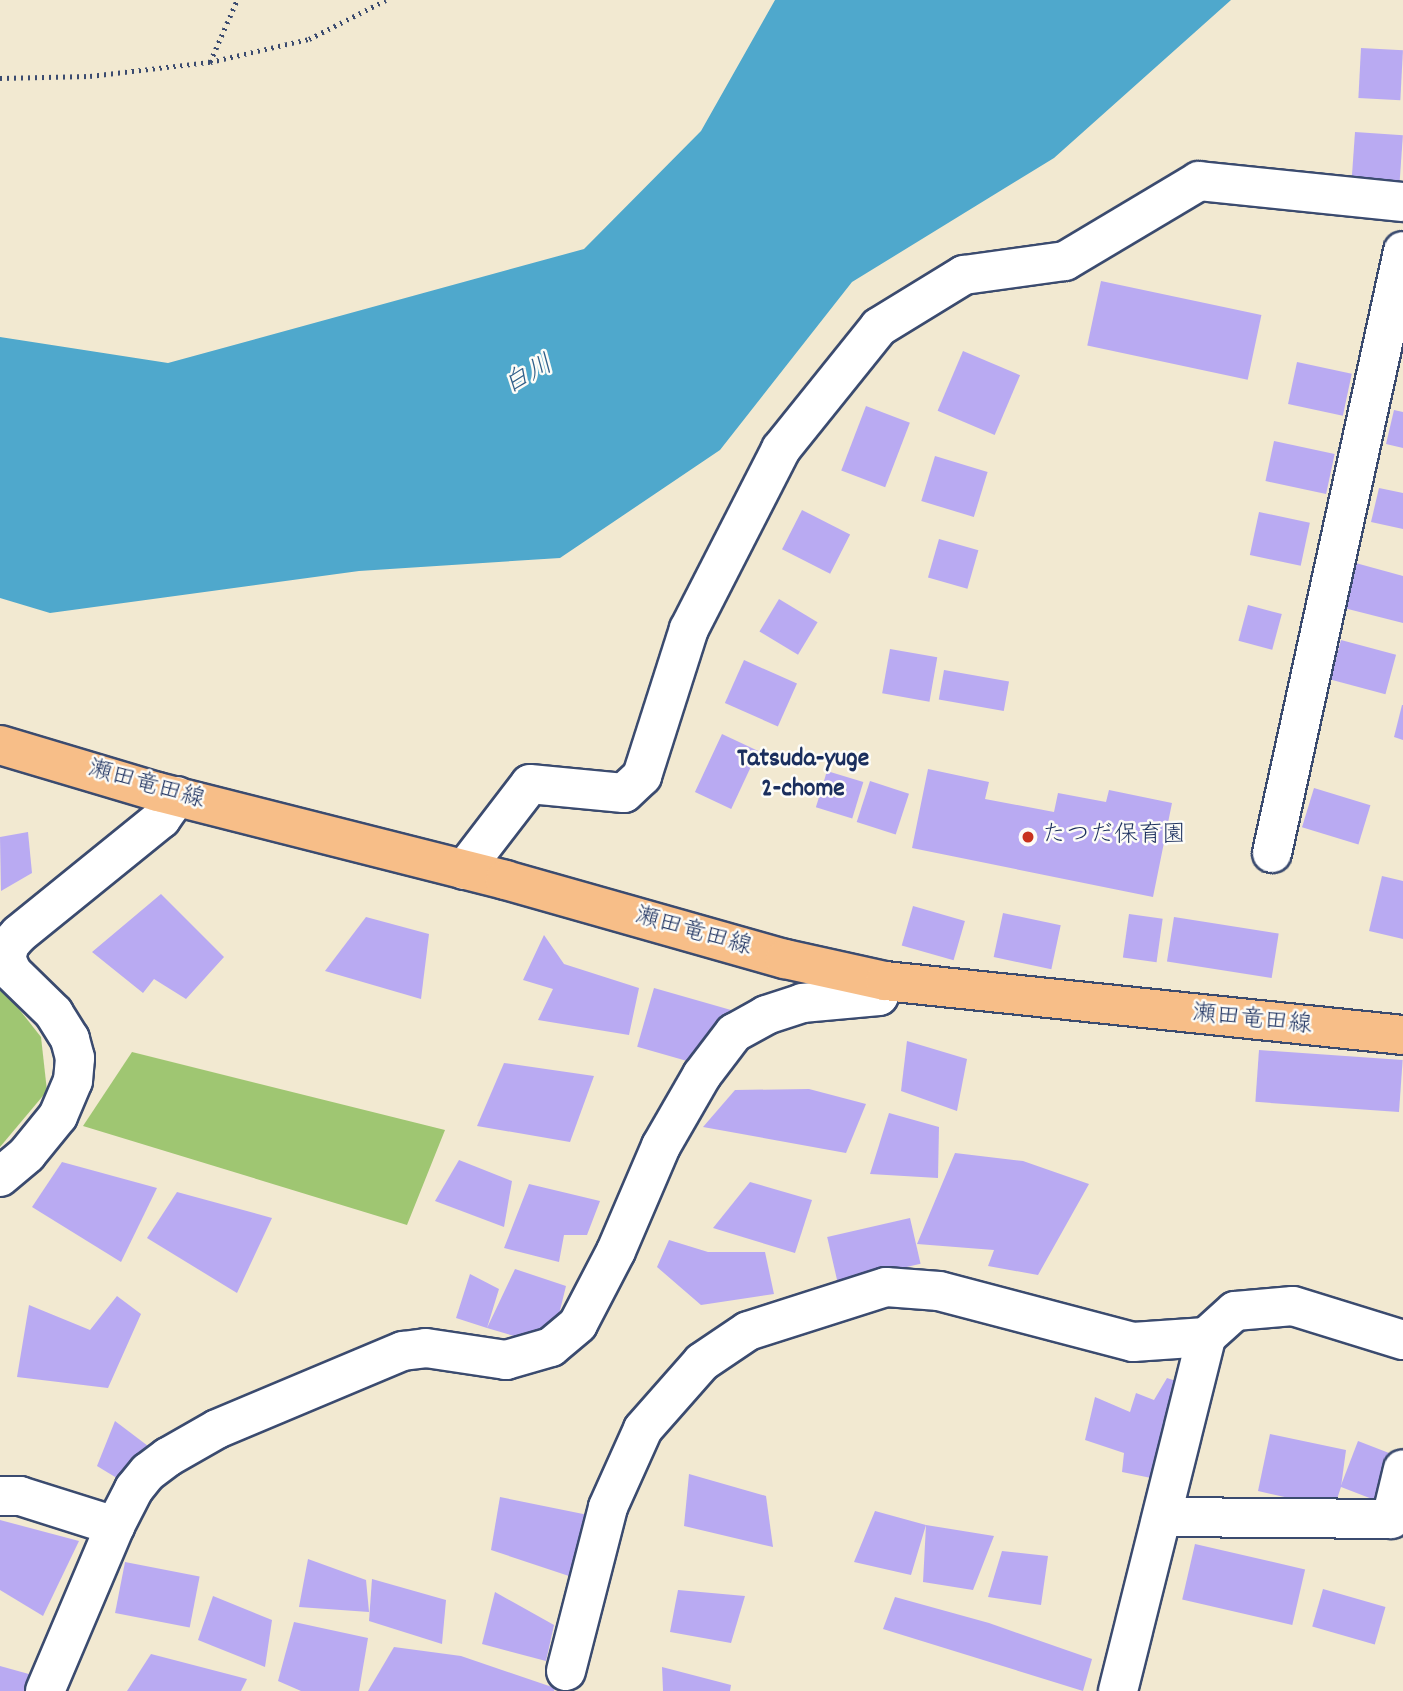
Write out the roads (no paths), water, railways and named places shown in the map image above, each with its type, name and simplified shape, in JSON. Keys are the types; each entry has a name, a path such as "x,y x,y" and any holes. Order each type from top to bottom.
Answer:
{"main road":[{"name":"瀬田竜田線","path":"0,745 177,796 464,870 785,959 885,981 1403,1035"}],"street":[{"path":"464,870 530,784 624,793 642,776 689,629 781,449 879,327 964,275 1065,261 1199,181 1403,202"},
{"path":"1272,853 1403,251"},
{"path":"0,1177 27,1154 58,1115 73,1081 75,1058 70,1040 54,1013 12,972 6,958 10,944 19,933 161,819 177,796"},
{"path":"46,1691 115,1526 134,1489 148,1472 168,1457 217,1429 403,1351 426,1348 506,1360 551,1347 579,1324 616,1251 661,1146 702,1075 734,1033 766,1015 802,1003 879,996 885,981"},
{"path":"566,1671 608,1507 643,1429 702,1362 748,1331 886,1287 939,1292 1133,1342 1206,1337"},
{"path":"1118,1691 1164,1517 1206,1337 1235,1311 1293,1306 1403,1340"},
{"path":"1164,1517 1391,1519 1403,1469"},
{"path":"0,1496 20,1496 115,1526"}],"water":[{"name":"白川","path":"775,0 1231,0 1054,158 852,282 720,450 560,558 359,571 50,613 0,598 0,337 168,363 584,249 701,131"}],"place":[{"name":"たつだ保育園","path":"1028,837"}],"district":[{"name":"Tatsuda-yuge 2-chome","path":"803,775"}]}
